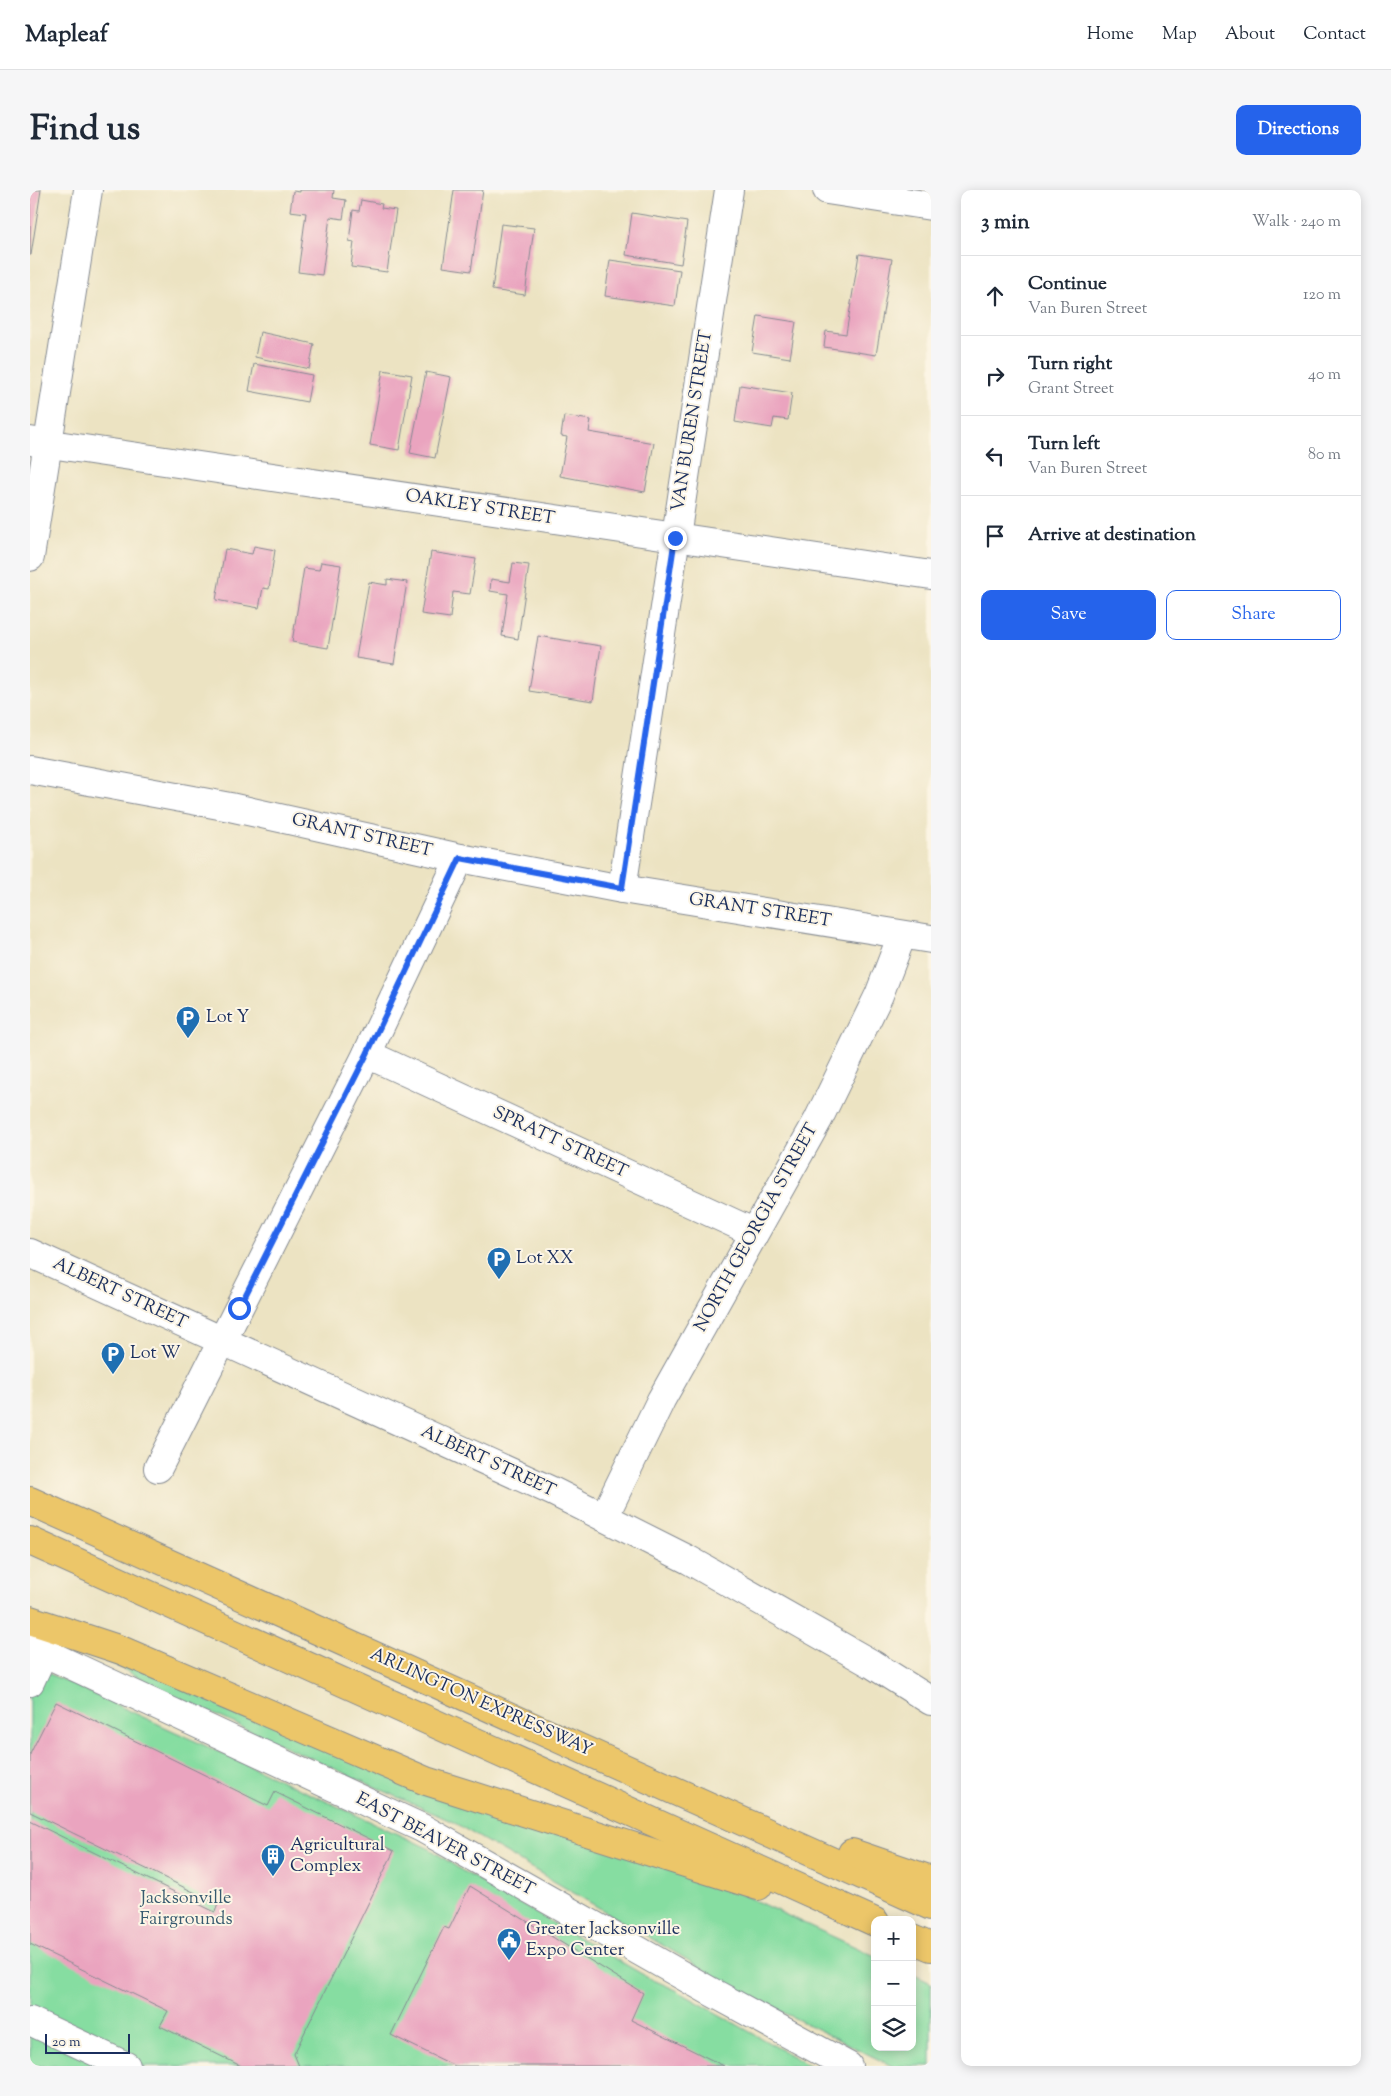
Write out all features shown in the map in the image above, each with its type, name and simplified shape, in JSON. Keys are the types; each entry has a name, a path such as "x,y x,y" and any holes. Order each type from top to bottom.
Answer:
{"highway":[{"name":"ARLINGTON EXPRESSWAY","path":"30,1501 931,1906"},
{"path":"30,1541 871,1921"},
{"path":"30,1620 121,1650 426,1781 871,1922"},
{"path":"649,1779 931,1880"},
{"path":"916,1941 931,1947"}],"street":[{"path":"30,556 39,443 88,190"},
{"name":"VAN BUREN STREET","path":"622,888 729,190"},
{"path":"827,190 931,206"},
{"name":"OAKLEY STREET","path":"39,443 931,575"},
{"name":"GRANT STREET","path":"30,770 230,807 460,858 622,888 931,939"},
{"path":"158,1468 367,1054 460,858"},
{"name":"NORTH GEORGIA STREET","path":"604,1518 661,1400 753,1232 818,1120 879,995 902,935"},
{"name":"SPRATT STREET","path":"367,1054 753,1232"},
{"name":"ALBERT STREET","path":"30,1253 554,1492 689,1560 872,1664 931,1701"},
{"path":"30,1682 37,1649"},
{"name":"EAST BEAVER STREET","path":"37,1649 422,1828 699,1985 848,2066"},
{"path":"30,2021 126,2066"}],"green space":[{"path":"78,1646 734,1891 871,1954 871,2051 916,2051 916,1976 931,1983 931,2066 892,2066 744,1993 453,1822 191,1704"},
{"name":"Jacksonville Fairgrounds","path":"30,1665 430,1849 464,1872 649,1978 676,1990 810,2066 30,2066"}],"building":[{"path":"30,190 41,190 31,255 30,255"},
{"path":"300,190 334,190 333,198 346,200 343,219 330,217 322,275 298,272 306,213 290,211 293,191 300,192"},
{"path":"454,190 483,190 471,271 443,267"},
{"path":"361,200 382,204 381,208 396,210 387,272 351,267 354,242 349,241 353,210 359,211"},
{"path":"632,213 687,222 681,264 626,255"},
{"path":"501,224 534,228 525,295 492,290"},
{"path":"859,254 892,259 876,355 824,347 826,331 846,334"},
{"path":"610,260 680,270 675,306 605,296"},
{"path":"758,316 796,322 790,358 752,352"},
{"path":"260,332 314,344 309,369 255,357"},
{"path":"254,364 312,375 307,402 249,391"},
{"path":"383,370 412,375 399,450 370,445"},
{"path":"426,372 451,377 435,458 410,453"},
{"path":"740,385 792,393 788,420 774,418 772,428 735,422"},
{"path":"564,416 591,420 589,432 654,443 645,492 560,476 567,437 561,436"},
{"path":"254,546 275,550 269,589 263,588 259,608 216,600 225,549 252,554"},
{"path":"431,552 476,559 470,594 453,592 450,618 421,614"},
{"path":"321,562 341,565 328,648 292,642 304,568 319,570"},
{"path":"513,563 529,565 518,639 502,636 508,594 490,591 491,579 510,582"},
{"path":"387,579 407,582 394,664 356,658 369,582 387,585"},
{"path":"538,636 601,646 593,701 529,691"},
{"name":"Agricultural Complex","path":"56,1702 268,1806 275,1792 394,1851 294,2054 299,2066 241,2066 160,2026 168,2011 30,1944 30,1821 215,1912 218,1904 30,1812 30,1754"},
{"name":"Greater Jacksonville Expo Center","path":"470,1886 643,1993 631,2020 724,2066 455,2066 391,2035 444,1927 449,1929"}],"place":[{"name":"Lot Y","path":"188,1039"},
{"name":"Lot XX","path":"499,1280"},
{"name":"Lot W","path":"113,1375"},
{"name":"Agricultural Complex","path":"273,1877"},
{"name":"Greater Jacksonville Expo Center","path":"509,1961"}],"route":[{"path":"239,1308 367,1054 460,858 622,888 675,538"}]}
